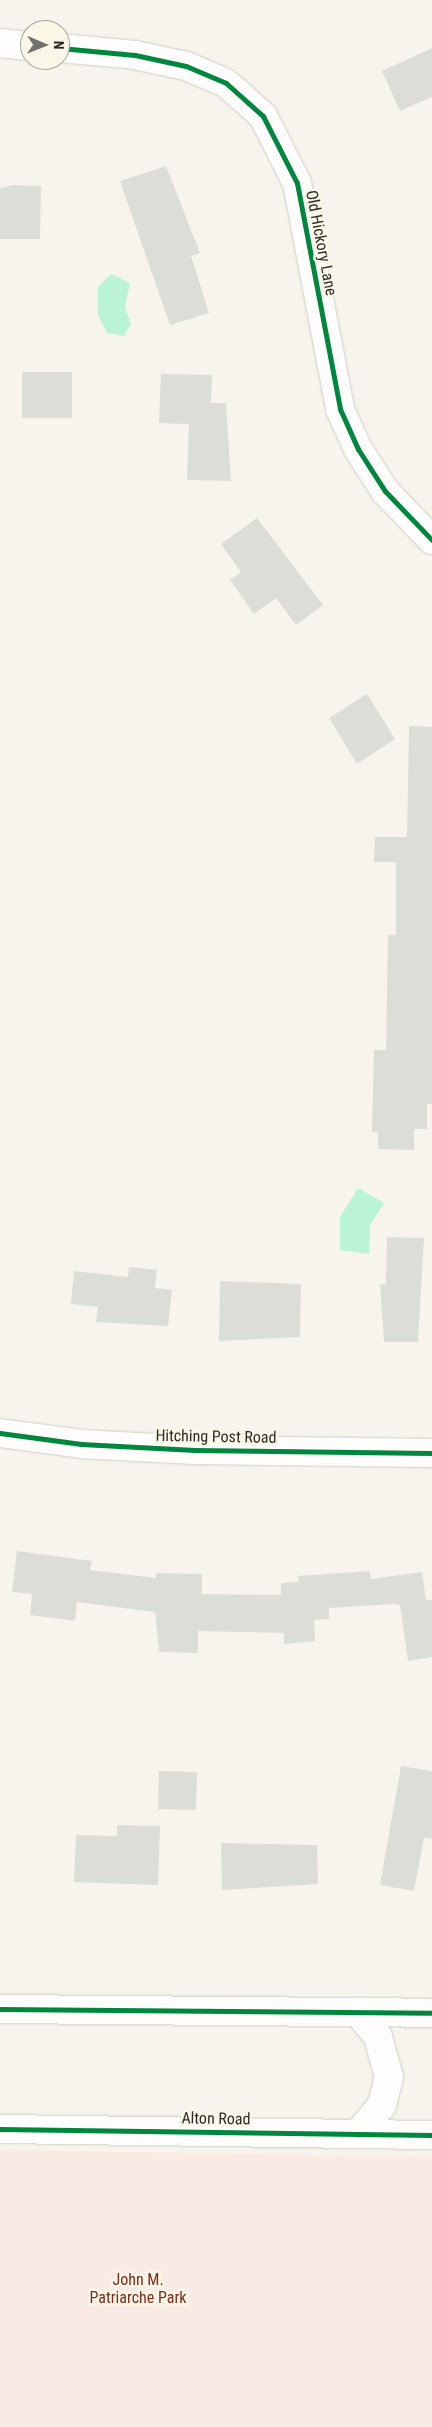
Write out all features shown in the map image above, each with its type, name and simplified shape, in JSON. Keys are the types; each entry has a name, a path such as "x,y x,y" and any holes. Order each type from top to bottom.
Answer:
{"street":[{"path":"0,43 20,45"},
{"name":"Old Hickory Lane","path":"70,49 135,55 186,66 226,83 263,116 296,183 340,409 358,449 385,491 432,540"},
{"name":"Hitching Post Road","path":"0,1433 82,1444 195,1450 432,1453"},
{"path":"0,2009 432,2013"},
{"path":"358,2012 378,2037 389,2077 382,2105 359,2132"},
{"name":"Alton Road","path":"0,2129 359,2132 432,2135"}],"green space":[{"name":"John M. Patriarche Park","path":"0,2150 432,2157 432,2427 0,2427"}],"shaded area":[{"path":"111,274 130,283 125,307 131,324 124,336 107,333 98,315 98,287"},
{"path":"358,1188 384,1203 370,1225 369,1254 340,1250 340,1217"}],"building":[{"path":"432,48 432,97 400,111 382,71"},
{"path":"166,166 200,253 191,256 209,313 170,325 120,181"},
{"path":"13,185 41,186 40,239 0,239 0,188"},
{"path":"22,372 72,372 72,418 22,418"},
{"path":"161,374 212,375 211,403 226,403 231,481 187,480 189,424 159,423"},
{"path":"257,518 323,605 296,625 276,598 254,614 230,580 241,572 221,544"},
{"path":"367,694 395,739 357,764 329,718"},
{"path":"409,726 432,727 432,1104 427,1104 427,1129 414,1129 414,1150 378,1149 378,1132 372,1132 374,1050 386,1050 388,935 396,935 396,862 374,862 375,837 407,837"},
{"path":"387,1237 424,1238 418,1342 384,1342 380,1284 386,1284"},
{"path":"129,1267 157,1270 155,1288 172,1290 168,1326 96,1322 98,1307 71,1304 74,1271 128,1277"},
{"path":"220,1281 301,1284 300,1337 219,1341"},
{"path":"17,1551 92,1561 90,1570 156,1578 156,1573 202,1574 202,1594 281,1595 281,1583 299,1582 298,1576 370,1571 371,1579 422,1572 426,1600 432,1600 432,1657 408,1661 400,1605 394,1604 329,1608 329,1619 314,1620 315,1641 284,1644 284,1633 198,1631 198,1653 159,1652 155,1612 77,1602 75,1621 30,1615 32,1594 12,1592"},
{"path":"401,1766 432,1771 432,1839 424,1838 414,1891 380,1885"},
{"path":"159,1771 197,1772 196,1810 158,1809"},
{"path":"117,1825 160,1826 158,1885 74,1882 76,1835 117,1836"},
{"path":"221,1843 317,1845 318,1884 222,1890"}],"cycle path":[{"path":"70,49 135,55 186,66 226,83 263,116 297,183 340,409 358,449 385,491 432,540"},
{"path":"0,1433 81,1444 195,1450 432,1453"},
{"path":"0,2009 432,2013"},
{"path":"0,2129 432,2135"}]}
